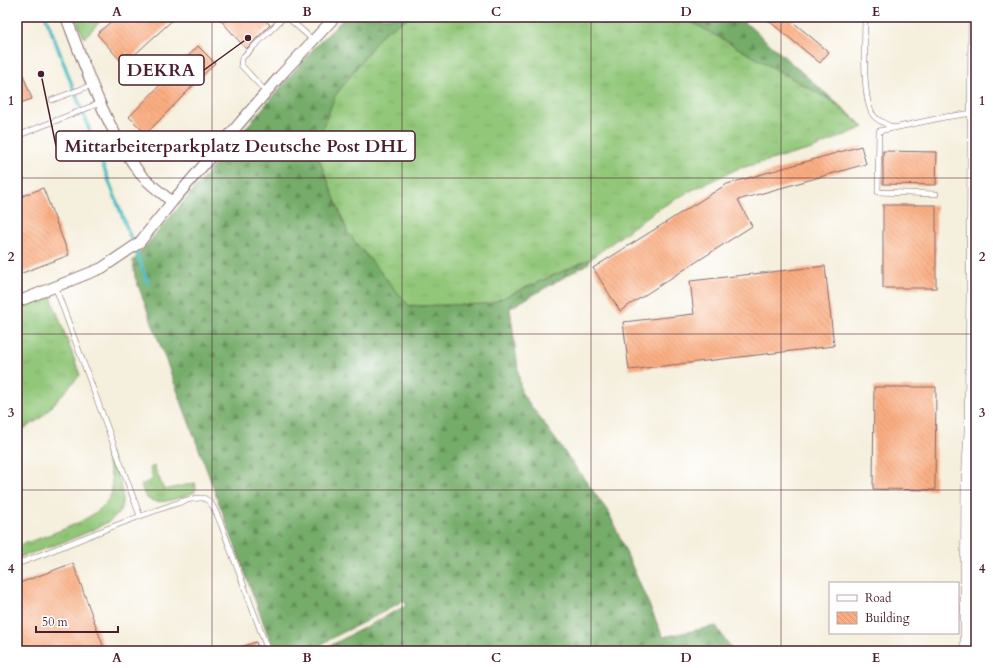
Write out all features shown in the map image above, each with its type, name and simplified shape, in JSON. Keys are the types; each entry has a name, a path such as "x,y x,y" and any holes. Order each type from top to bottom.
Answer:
{"main road":[{"path":"968,651 969,482 972,432 976,17"}],"street":[{"path":"66,17 92,85 112,129 139,172 172,202"},
{"path":"17,302 102,268 138,243 266,92 334,17"}],"lane":[{"path":"266,92 241,65 242,58 283,18 287,17 313,40"},
{"path":"864,17 866,91 868,106 874,117 894,128"},
{"path":"52,100 92,85"},
{"path":"17,136 100,103"},
{"path":"936,194 878,192 879,131 945,117 976,113"},
{"path":"55,286 140,516"},
{"path":"17,564 140,516 190,500 201,498 208,500 222,524 268,651"}],"green space":[{"path":"75,17 105,17 84,38"},
{"path":"345,17 409,17 382,34 335,96 315,148 348,233 409,306 489,304 590,259 589,263 510,308 521,392 609,513 663,637 716,626 733,651 320,651 407,605 404,600 310,651 274,651 135,277 133,261 313,49"},
{"path":"409,17 683,17 832,101 864,127 812,149 737,169 690,191 655,211 590,259 489,304 409,306 348,233 315,148 335,96 382,34"},
{"path":"683,17 739,17 864,127 832,101"},
{"path":"50,294 80,375 41,418 17,433 17,307"},
{"path":"109,452 117,473 122,495 121,509 116,516 91,531 75,538 17,558 17,546 74,525 101,508 109,499 112,484 106,455"},
{"path":"154,466 164,490 195,483 196,488 194,493 177,499 158,502 148,499 141,485 153,479 150,468"}],"building":[{"path":"116,17 176,17 132,57 128,53 120,60 97,34"},
{"path":"218,17 262,17 270,25 246,49"},
{"path":"764,17 787,17 829,52 820,63"},
{"path":"198,46 215,63 146,134 129,117"},
{"path":"17,62 32,99 17,104"},
{"path":"861,146 866,164 738,200 752,226 620,311 593,268 727,184"},
{"path":"883,151 937,152 936,185 883,184"},
{"path":"43,188 69,255 17,275 17,198"},
{"path":"883,205 936,205 936,288 883,288"},
{"path":"825,266 834,346 629,370 623,322 694,314 690,281"},
{"path":"874,387 936,387 935,490 873,489"},
{"path":"73,563 105,651 17,651 17,584"},
{"path":"256,642 259,651 233,651 233,650"}],"waterway":[{"path":"46,17 148,283"}],"place":[{"name":"DEKRA","path":"248,38"},
{"name":"Mittarbeiterparkplatz Deutsche Post DHL","path":"41,74"}]}
